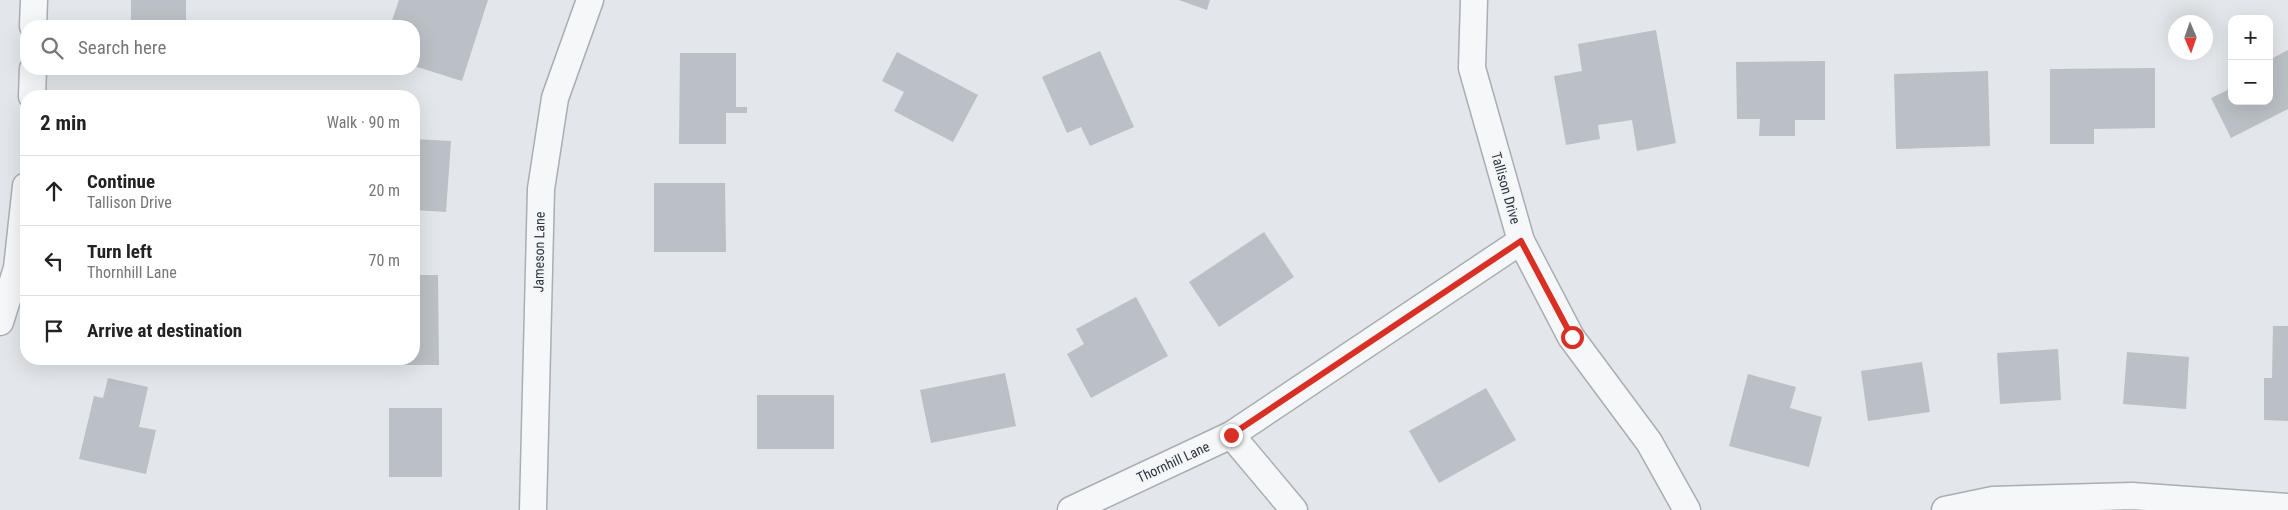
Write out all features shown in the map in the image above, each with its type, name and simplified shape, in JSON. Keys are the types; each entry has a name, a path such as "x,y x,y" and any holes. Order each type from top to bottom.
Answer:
{"street":[{"path":"34,0 34,20"},
{"name":"Jameson Lane","path":"533,510 541,189 556,98 590,0"},
{"name":"Tallison Drive","path":"1474,0 1472,68 1521,241 1572,337 1649,442 1687,510"},
{"path":"32,90 33,75"},
{"path":"0,322 17,268 20,241"},
{"name":"Thornhill Lane","path":"1071,510 1231,435 1521,241"},
{"path":"1231,435 1294,510"},
{"path":"1945,510 1993,500 2132,496 2288,507"}],"building":[{"path":"131,0 186,0 186,20 131,20"},
{"path":"399,0 488,0 462,81 420,68 420,20 392,20"},
{"path":"1179,0 1210,0 1207,10"},
{"path":"1656,30 1676,143 1637,151 1632,120 1598,125 1600,139 1566,145 1554,76 1582,71 1578,44"},
{"path":"2288,50 2288,109 2231,138 2211,98 2228,90 2228,105 2273,105 2273,58"},
{"path":"1100,51 1134,127 1090,146 1081,127 1067,133 1042,77"},
{"path":"897,52 978,95 953,142 894,111 904,92 882,81"},
{"path":"680,53 736,53 736,107 747,107 747,113 726,113 726,144 679,144"},
{"path":"1825,61 1825,120 1795,120 1795,136 1759,136 1760,119 1737,119 1736,62"},
{"path":"2155,68 2155,128 2094,129 2094,144 2050,144 2050,69"},
{"path":"1988,71 1990,146 1896,149 1894,74"},
{"path":"420,139 451,141 446,212 420,210"},
{"path":"654,183 725,183 726,252 654,252"},
{"path":"1264,232 1294,277 1219,327 1189,282"},
{"path":"420,275 438,275 439,365 420,365"},
{"path":"1136,297 1168,356 1091,398 1067,354 1084,344 1076,329"},
{"path":"2273,326 2288,326 2288,421 2264,420 2264,378 2272,378"},
{"path":"2058,349 2061,400 2000,404 1997,353"},
{"path":"2127,352 2189,357 2186,409 2123,404"},
{"path":"1922,362 1930,412 1868,421 1861,371"},
{"path":"1005,373 1016,426 931,443 920,390"},
{"path":"1748,374 1796,387 1790,408 1822,417 1809,467 1729,446"},
{"path":"108,378 148,387 139,427 156,430 146,474 79,459 94,396 103,398"},
{"path":"1486,388 1516,440 1439,483 1409,431"},
{"path":"757,395 834,395 834,449 757,449"},
{"path":"389,408 442,408 442,477 389,477"}],"route":[{"path":"1231,435 1521,241 1572,337"}]}
